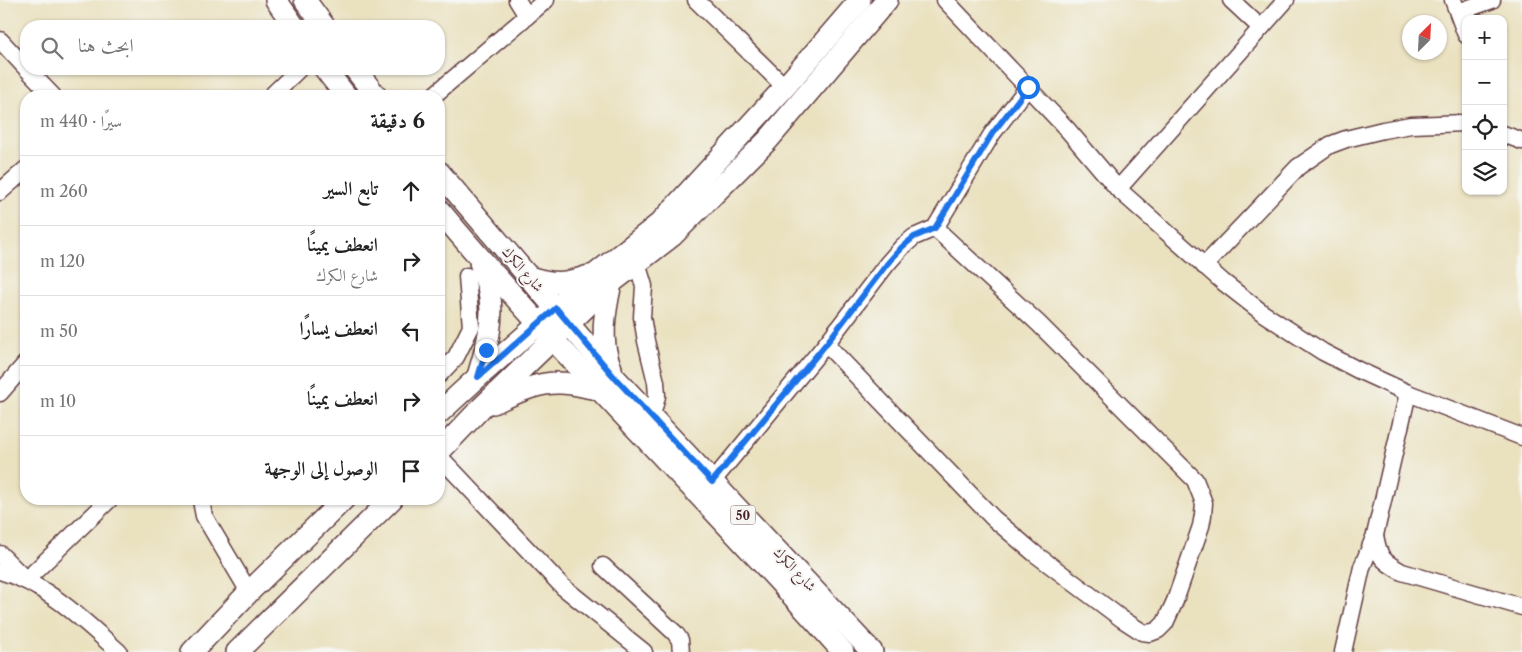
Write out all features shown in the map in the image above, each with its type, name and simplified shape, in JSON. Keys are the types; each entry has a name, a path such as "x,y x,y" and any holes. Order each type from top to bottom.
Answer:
{"main road":[{"path":"276,0 290,20"},
{"path":"305,0 320,20"},
{"path":"445,446 481,408 553,340 563,316 659,224 785,87 860,0"},
{"path":"529,277 544,282 564,283 604,278 637,263 672,236 768,140 887,0"},
{"path":"330,75 341,90"},
{"path":"360,75 371,90"},
{"name":"شارع الكرك","path":"445,179 615,378 872,652"},
{"name":"شارع الكرك","path":"445,217 478,257 598,390 843,652"},
{"path":"478,257 489,292 491,308 481,328 486,350 478,377"},
{"path":"604,278 606,305 604,348 615,378"},
{"path":"445,408 538,324 563,316"},
{"path":"481,408 525,389 543,385 558,383 598,390"},
{"path":"192,652 334,505"},
{"path":"237,652 386,505"}],"street":[{"path":"517,0 528,16"},
{"path":"440,90 546,0"},
{"path":"696,0 785,87"},
{"path":"945,0 1067,129 1118,189 1229,287 1289,331 1349,366 1408,393 1522,437"},
{"path":"1231,0 1261,28"},
{"path":"1118,189 1286,0"},
{"path":"1462,25 1455,6 1492,0"},
{"path":"0,40 20,61"},
{"path":"34,75 47,90"},
{"path":"277,90 293,75"},
{"path":"712,482 826,344 887,264 914,237 935,228 992,134 1028,87"},
{"path":"1204,266 1298,167 1330,145 1346,139 1402,126 1462,123"},
{"path":"1507,135 1522,141"},
{"path":"0,192 20,174"},
{"path":"826,344 993,518 1034,553 1142,632 1150,633 1158,630 1165,623 1176,601 1201,526 1204,503 1195,480 1039,324 935,228"},
{"path":"637,263 644,286 642,317 656,382 657,396 652,416"},
{"path":"445,369 481,328 467,276"},
{"path":"0,393 20,370"},
{"path":"1343,652 1362,567 1375,535 1408,393"},
{"path":"445,462 563,588 644,652"},
{"path":"26,580 104,505"},
{"path":"202,505 204,516 248,592"},
{"path":"1375,535 1380,556 1402,572 1522,607"},
{"path":"0,554 26,580"},
{"path":"603,566 675,633 680,640 682,652"},
{"path":"0,571 26,580 52,596 84,621 118,652"}],"route":[{"path":"486,350 478,377 556,308 615,378 712,482 826,344 887,264 914,237 935,228 992,134 1028,87"}]}
